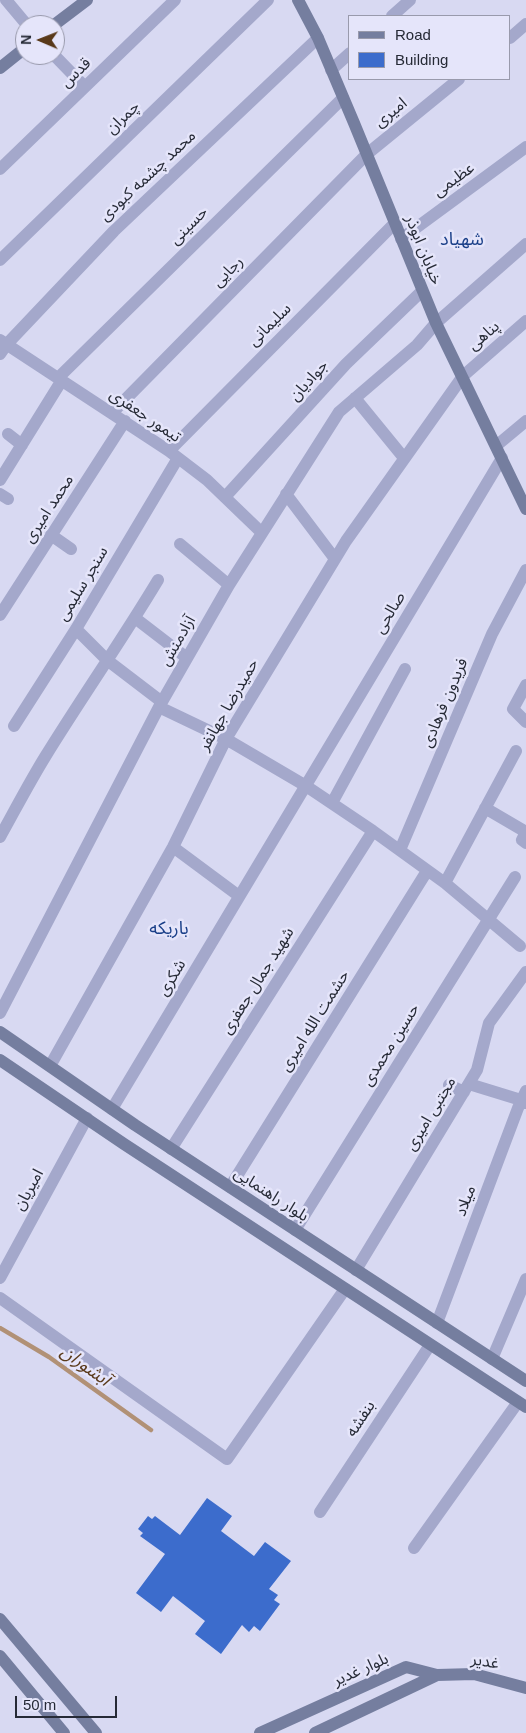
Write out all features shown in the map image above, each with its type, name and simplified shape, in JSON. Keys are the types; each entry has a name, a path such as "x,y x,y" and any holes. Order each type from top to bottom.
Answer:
{"main road":[{"path":"65,16 86,0"},
{"name":"خیابان ابوذر","path":"298,0 318,38 436,323 526,509"},
{"path":"0,68 15,56"},
{"name":"بلوار راهنمایی","path":"0,1032 171,1149 526,1381"},
{"path":"0,1060 522,1404"},
{"path":"0,1619 96,1733"},
{"path":"0,1656 64,1733"},
{"name":"بلوار غدیر","path":"260,1733 406,1667 437,1675"},
{"name":"غدیر","path":"437,1675 474,1674 526,1688"},
{"path":"315,1733 437,1675"}],"street":[{"path":"6,0 19,15"},
{"name":"قدس","path":"0,169 175,0"},
{"name":"چمران","path":"0,260 268,0"},
{"path":"393,15 410,0"},
{"path":"511,37 526,24"},
{"name":"محمد چشمه کبودی","path":"2,346 114,231 318,38"},
{"path":"331,70 348,55"},
{"path":"64,65 85,86"},
{"name":"امیری","path":"367,154 458,80"},
{"name":"حسینی","path":"0,480 60,379 343,98"},
{"name":"عظیمی","path":"401,239 526,147"},
{"name":"رجایی","path":"112,413 367,154"},
{"name":"سلیمانی","path":"173,454 395,222"},
{"name":"آزادمنش","path":"0,1013 161,704 228,584 339,412 417,345 436,323 526,244"},
{"name":"جوادیان","path":"225,497 346,364 422,291"},
{"name":"پناهی","path":"462,376 526,321"},
{"name":"تیمور جعفری","path":"2,346 60,379 173,454 207,480 261,532"},
{"name":"حمیدرضا جهانفر","path":"50,1066 173,847 226,739 346,541 462,376"},
{"path":"355,398 404,458"},
{"name":"محمد امیری","path":"0,616 124,421"},
{"path":"496,446 526,421"},
{"path":"8,434 22,445"},
{"name":"سنجر سلیمی","path":"14,726 76,629 173,454"},
{"name":"صالحی","path":"306,786 502,458"},
{"path":"286,494 335,559"},
{"path":"51,535 71,549"},
{"path":"180,544 228,584"},
{"name":"فریدون فرهادی","path":"400,850 492,634 526,570"},
{"path":"0,837 44,758 158,580"},
{"path":"135,618 187,658"},
{"path":"76,629 107,660 161,704 226,739 306,786 373,830 445,883 520,946"},
{"path":"332,803 405,669"},
{"path":"526,685 513,709 526,722"},
{"path":"445,883 516,751"},
{"name":"شکری","path":"112,1109 306,786"},
{"path":"485,808 526,832 522,840 526,843"},
{"name":"شهید جمال جعفری","path":"171,1149 373,830"},
{"path":"173,847 239,896"},
{"name":"حشمت الله امیری","path":"230,1187 427,871"},
{"name":"حسین محمدی","path":"294,1230 515,877"},
{"name":"مجتبی امیری","path":"356,1270 477,1070 489,1023 526,972"},
{"path":"449,1085 524,1098"},
{"name":"میلاد","path":"437,1323 524,1098"},
{"name":"امیریان","path":"0,1278 87,1118"},
{"path":"492,1359 526,1279"},
{"path":"0,1298 227,1459 345,1289"},
{"name":"بنفشه","path":"320,1512 430,1345"},
{"path":"414,1548 522,1404"}],"building":[{"path":"207,1498 232,1516 221,1531 254,1556 265,1542 291,1561 269,1589 278,1595 274,1600 280,1604 260,1631 254,1626 249,1632 242,1625 221,1654 195,1634 205,1621 173,1596 161,1612 136,1593 165,1554 140,1536 143,1533 138,1529 148,1516 152,1519 155,1516 180,1535"}],"waterway":[{"name":"آبشوران","path":"0,1328 49,1357 151,1430"}],"district":[{"name":"شهیاد","path":"462,240"},
{"name":"باریکه","path":"169,929"}]}
